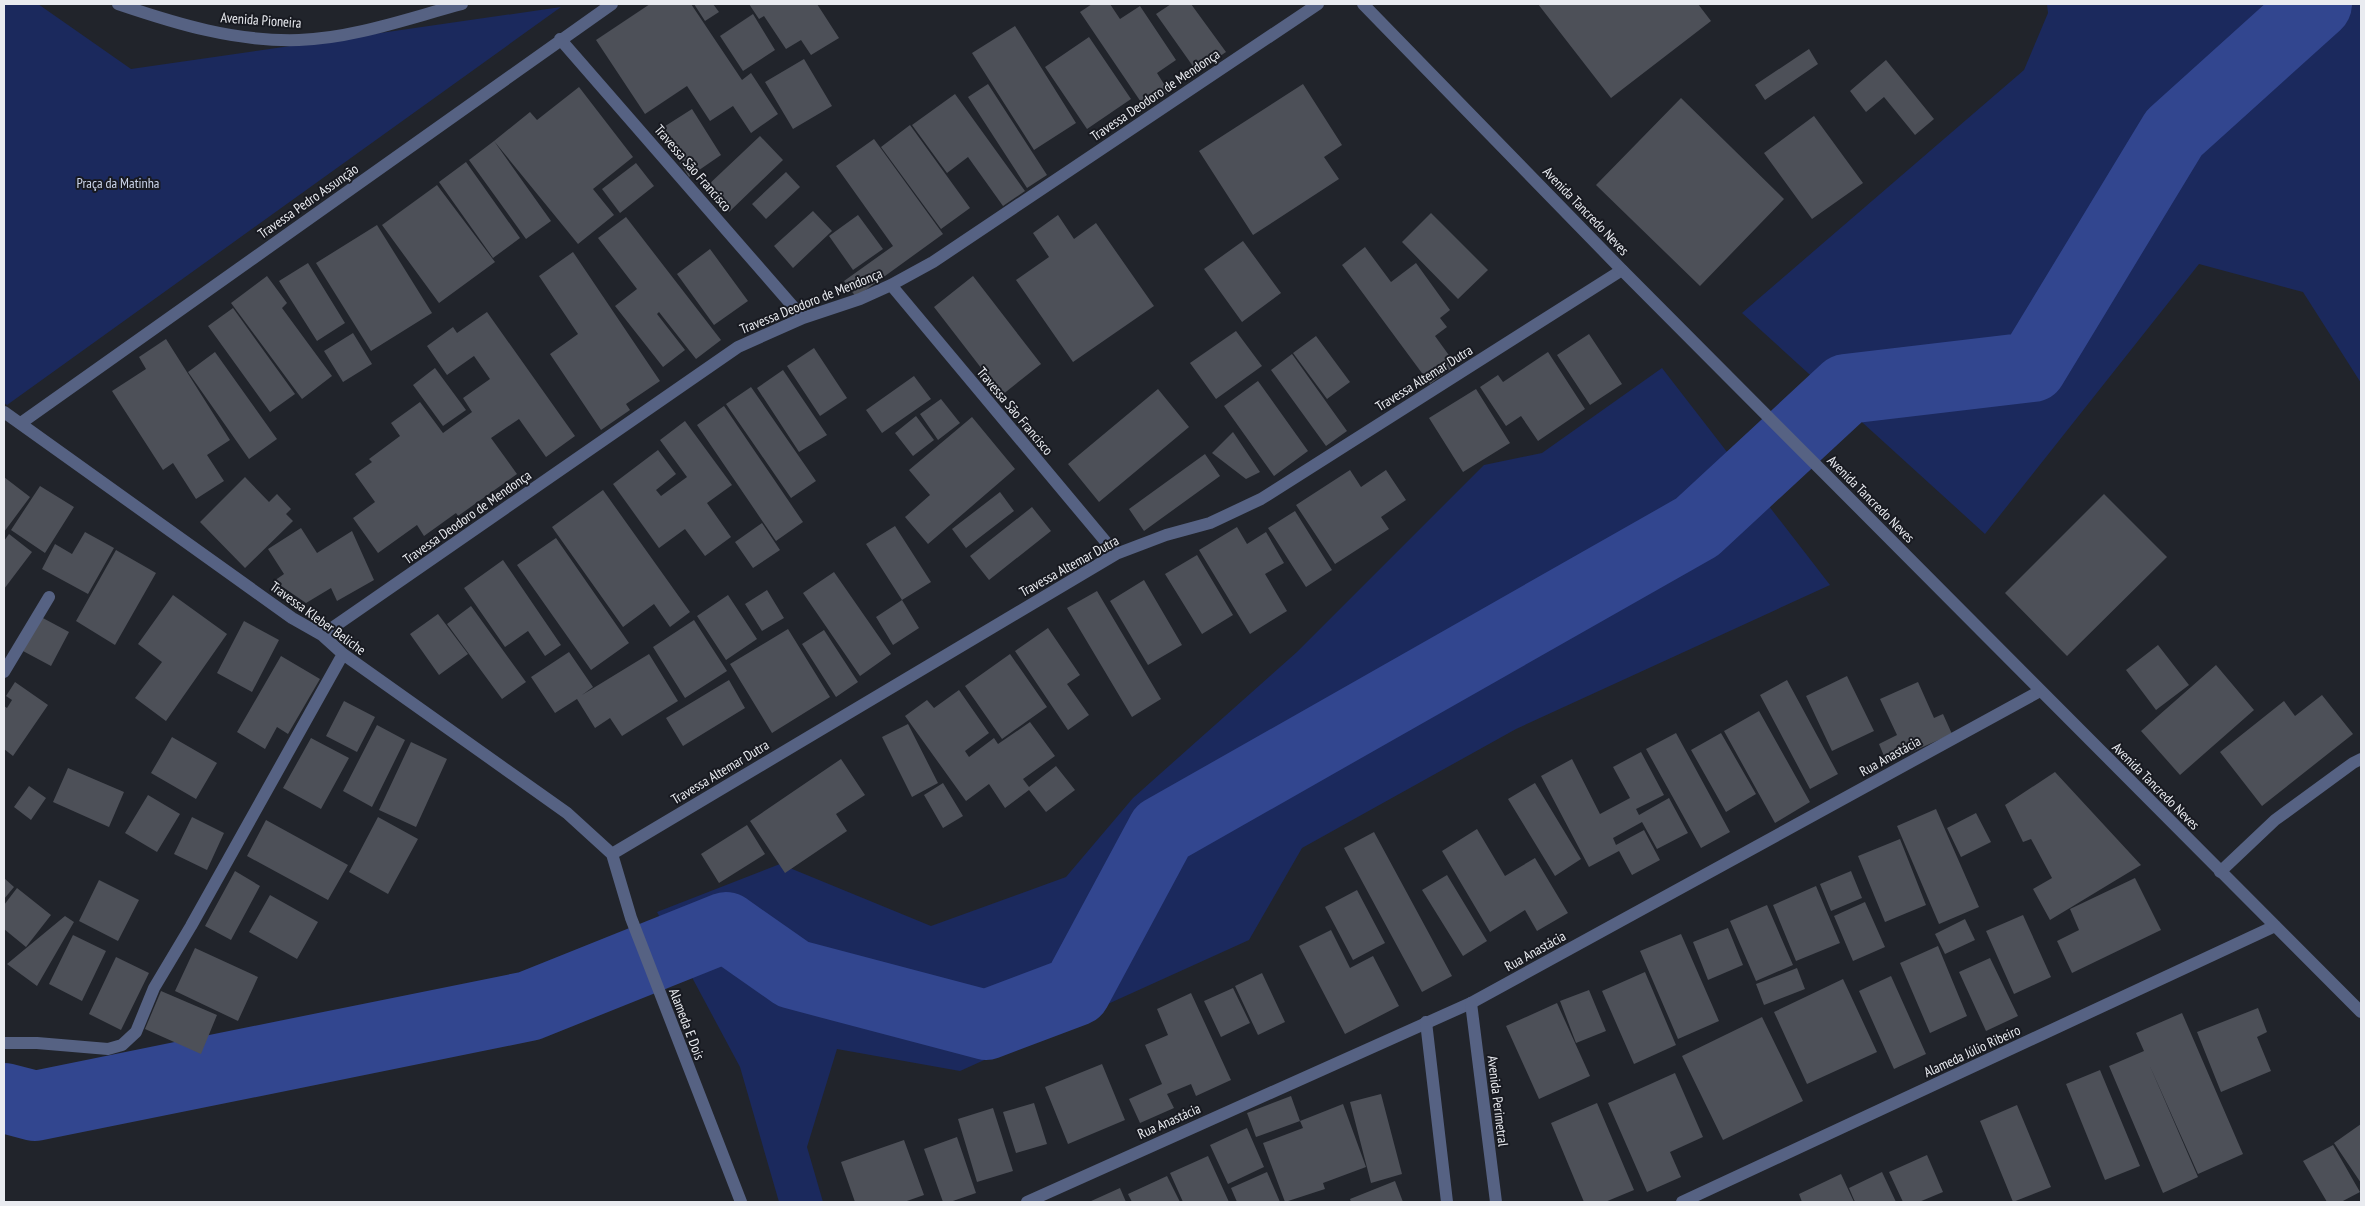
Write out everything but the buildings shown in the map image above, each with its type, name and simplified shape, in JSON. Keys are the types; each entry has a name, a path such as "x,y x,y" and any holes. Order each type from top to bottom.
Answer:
{"street":[{"name":"Avenida Pioneira","path":"118,4 174,23 230,36 300,40 361,31 462,4"},
{"name":"Travessa Pedro Assunção","path":"21,423 560,39 612,4"},
{"name":"Travessa Deodoro de Mendonça","path":"322,635 738,347 803,318 860,299 891,286 933,262 1318,4"},
{"name":"Avenida Tancredo Neves","path":"1362,4 1622,270 2361,1012"},
{"name":"Travessa São Francisco","path":"560,39 803,318"},
{"name":"Travessa Altemar Dutra","path":"612,854 1116,554 1166,535 1210,523 1261,499 1622,270"},
{"name":"Travessa São Francisco","path":"891,286 1116,554"},
{"name":"Travessa Kleber Beliche","path":"4,412 284,612 322,635 343,654 567,813 612,854"},
{"path":"4,672 49,597"},
{"path":"4,1043 38,1043 108,1049 122,1045 136,1032 154,988 191,926 343,654"},
{"name":"Rua Anastácia","path":"1027,1202 1471,1003 2040,691"},
{"path":"2220,872 2274,820 2353,762 2361,759"},
{"name":"Alameda E Dois","path":"612,854 631,918 741,1202"},
{"name":"Alameda Júlio Ribeiro","path":"1682,1202 2275,926"},
{"name":"Avenida Perimetral","path":"1471,1003 1496,1202"},
{"path":"1426,1022 1447,1202"}],"green space":[{"name":"Praça da Matinha","path":"4,4 38,4 131,69 561,7 7,405 4,403"},
{"path":"2047,4 2361,4 2361,383 2303,292 2199,264 1985,534 1742,313 2024,70 2048,13"},
{"path":"1662,368 1830,585 1516,729 1302,848 1249,940 960,1071 837,1049 807,1147 823,1202 779,1202 740,1067 657,912 780,864 931,926 1066,877 1133,798 1297,652 1484,465 1542,453"}],"waterway":[{"path":"4,1098 35,1106 529,1006 726,927 793,974 986,1025 1076,991 1162,831 1697,527 1846,389 2032,367 2174,133 2317,4"}]}
